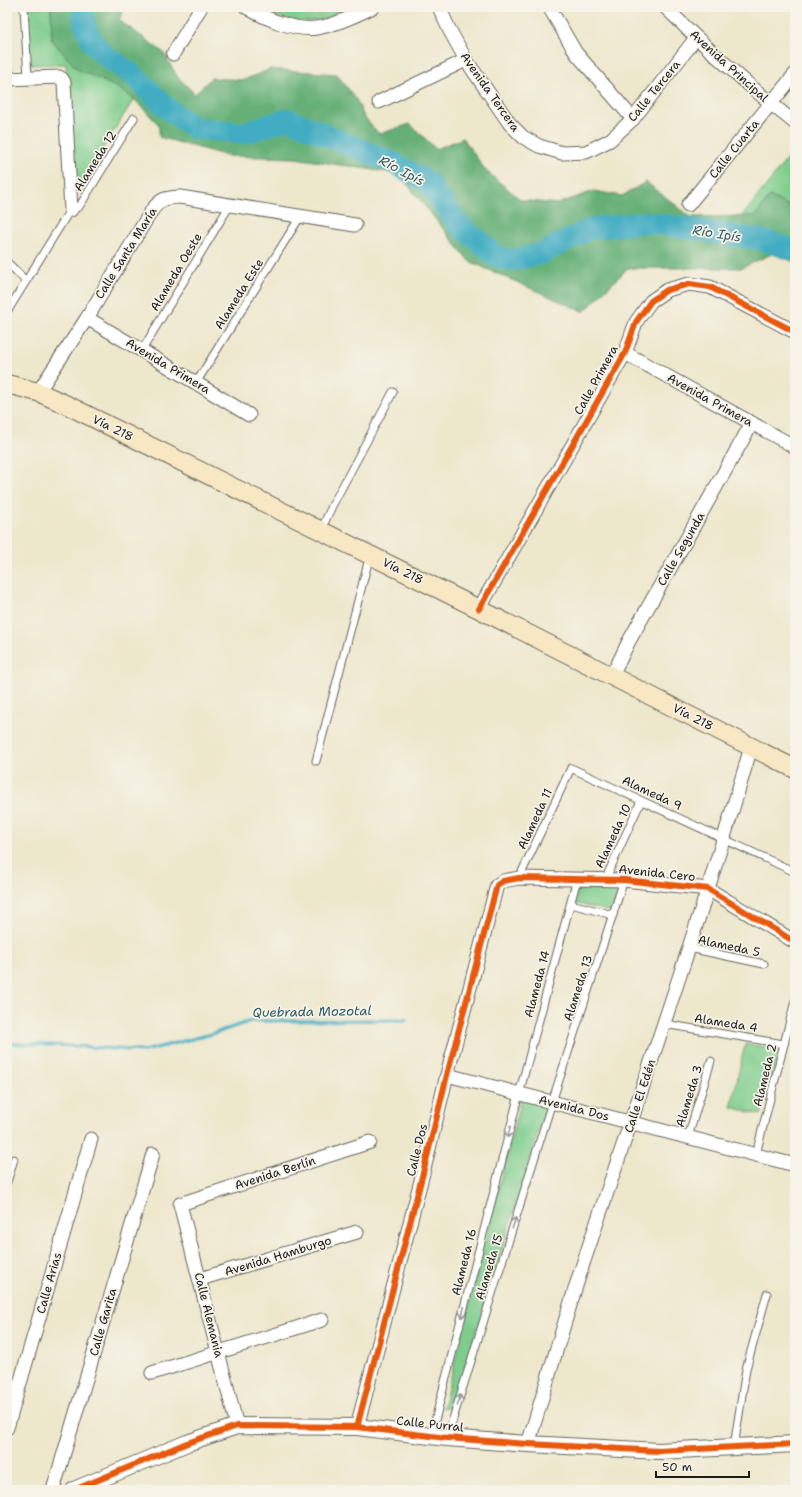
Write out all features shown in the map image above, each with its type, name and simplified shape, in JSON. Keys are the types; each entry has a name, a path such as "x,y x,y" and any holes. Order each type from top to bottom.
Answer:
{"main road":[{"name":"Vía 218","path":"7,384 38,392 321,530 795,769"}],"street":[{"path":"173,54 201,7"},
{"path":"246,7 264,18 293,26 315,28 374,7"},
{"name":"Avenida Tercera","path":"439,7 466,60 510,124 523,137 538,146 562,153"},
{"path":"549,7 576,53 633,119"},
{"name":"Avenida Principal","path":"665,7 696,38 771,104 795,123"},
{"name":"Calle Tercera","path":"562,153 586,152 610,140 633,119 696,38"},
{"path":"379,102 466,60"},
{"name":"Calle Cuarta","path":"688,205 795,74"},
{"path":"7,79 59,77 64,82 71,210"},
{"name":"Calle Santa María","path":"38,392 87,318 152,210 159,201 180,197 355,226"},
{"name":"Calle Primera","path":"479,609 625,353 636,322 651,301 667,290 689,284 710,287 795,332"},
{"name":"Avenida Primera","path":"87,318 249,415"},
{"name":"Avenida Primera","path":"625,353 795,447"},
{"name":"Calle Segunda","path":"612,676 629,641 752,423"},
{"name":"Calle El Edén","path":"528,1444 584,1263 632,1122 724,839 751,747"},
{"name":"Avenida Cero","path":"503,880 519,878 624,880 708,889 795,942"},
{"name":"Calle Dos","path":"358,1427 494,894 497,885 503,880"},
{"name":"Avenida Dos","path":"447,1075 688,1136 795,1165"},
{"name":"Calle Arias","path":"7,1428 91,1139"},
{"name":"Avenida Berlín","path":"180,1204 370,1142"},
{"name":"Calle Garita","path":"53,1490 153,1154"},
{"name":"Calle Alemania","path":"180,1204 237,1426"},
{"name":"Avenida Hamburgo","path":"200,1279 357,1232"},
{"path":"152,1373 322,1320"},
{"name":"Calle Purral","path":"74,1490 187,1443 237,1426 358,1427 439,1437 528,1444 659,1450 795,1444"}],"lane":[{"path":"24,7 28,78"},
{"name":"Alameda 12","path":"71,210 79,207 134,118"},
{"name":"Alameda Oeste","path":"142,350 230,205"},
{"path":"7,312 71,210"},
{"name":"Alameda Este","path":"196,383 300,217"},
{"path":"7,262 26,281"},
{"path":"321,530 332,506 393,392"},
{"path":"316,761 370,555"},
{"name":"Alameda 9","path":"571,768 795,872"},
{"name":"Alameda 11","path":"519,878 571,768"},
{"name":"Alameda 10","path":"605,880 641,800"},
{"name":"Alameda 14","path":"519,1094 577,879"},
{"name":"Alameda 13","path":"552,1102 624,880"},
{"path":"571,904 613,915"},
{"name":"Alameda 5","path":"689,948 764,964"},
{"name":"Alameda 2","path":"756,1154 795,1001"},
{"name":"Alameda 4","path":"664,1024 784,1044"},
{"name":"Alameda 3","path":"688,1136 711,1061"},
{"name":"Alameda 16","path":"439,1437 519,1094"},
{"name":"Alameda 15","path":"439,1437 552,1102"},
{"path":"7,1182 14,1159"},
{"path":"734,1447 746,1369 767,1294"}],"green space":[{"path":"27,7 51,7 52,40 134,99 72,197 66,64 29,65"},
{"path":"51,7 124,7 119,20 163,52 177,76 195,94 211,78 244,80 270,69 337,74 357,101 364,117 379,134 410,124 436,149 463,138 486,171 521,200 557,204 594,191 622,196 646,182 691,217 755,216 770,196 795,209 795,262 772,254 741,268 628,268 584,312 469,261 399,174 295,158 228,156 159,137 159,125 134,99 118,88 77,69 52,40"},
{"path":"258,7 357,7 326,18 301,22 285,19"},
{"path":"795,149 795,243 735,225"},
{"path":"579,883 620,884 612,912 574,903"},
{"path":"745,1044 780,1049 761,1115 731,1107"},
{"path":"521,1099 547,1105 452,1409 443,1408"}],"waterway":[{"name":"Río Ipís","path":"82,7 84,22 92,42 106,56 133,75 168,109 194,128 244,133 288,119 395,164 428,182 457,223 497,257 512,260 540,254 590,229 646,222 762,240 795,250"},
{"name":"Quebrada Mozotal","path":"7,1043 144,1051 212,1034 251,1021 406,1020"}],"cycle path":[{"path":"479,609 625,353 636,322 651,301 667,290 689,284 710,287 795,332"},
{"path":"357,1427 497,885 503,881 519,878 624,880 708,889 795,942"},
{"path":"74,1490 187,1443 237,1426 357,1427 447,1438 659,1451 795,1444"}]}
